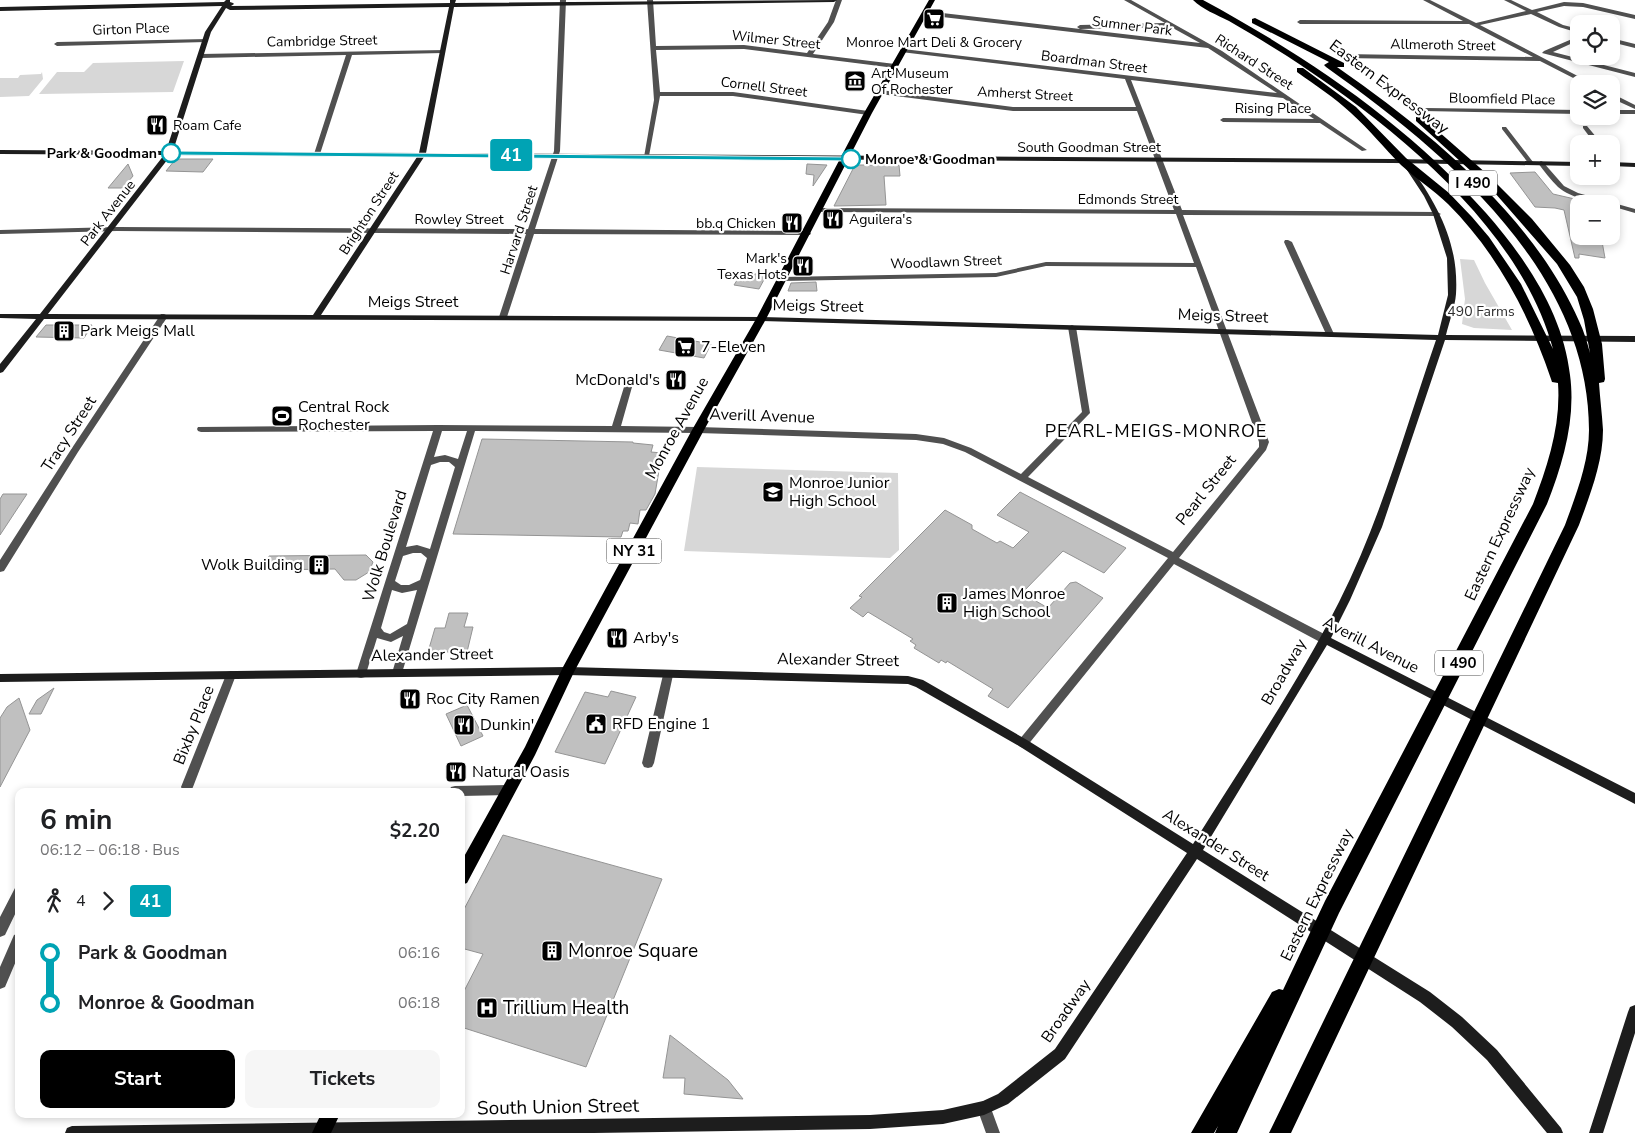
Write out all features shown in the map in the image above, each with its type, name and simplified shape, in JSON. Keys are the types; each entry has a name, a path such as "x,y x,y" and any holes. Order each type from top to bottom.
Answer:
{"highway":[{"name":"Eastern Expressway","path":"1197,0 1247,17 1325,63 1397,115 1451,161 1513,227 1554,283 1580,336 1592,380 1596,428 1589,476 1572,525 1280,1133"},
{"name":"Eastern Expressway","path":"1213,4 1293,54 1357,98 1422,152 1480,212 1521,266 1536,291 1550,322 1563,365 1564,411 1556,458 1540,504 1332,907 1226,1133"},
{"path":"1213,4 1352,109 1402,161 1458,208 1502,266 1528,308 1544,342 1554,370 1564,411"},
{"path":"1247,17 1331,59 1396,101"},
{"path":"1412,114 1507,198 1571,275 1587,311 1599,371 1599,405 1596,428"},
{"path":"1202,1133 1332,907"}],"main road":[{"name":"Monroe Avenue","path":"465,871 509,790 568,671 698,430 761,319 868,113 932,0"},
{"path":"322,1132 330,1118"}],"street":[{"path":"452,3 472,0"},
{"path":"0,9 227,2 230,8 452,3 834,0"},
{"path":"809,55 831,22 839,0"},
{"name":"Richard Street","path":"1128,0 1209,46 1364,150"},
{"path":"1426,0 1573,75"},
{"path":"1507,0 1570,28"},
{"path":"646,156 657,94 650,1"},
{"name":"Park Avenue","path":"0,370 169,153 210,27 227,2"},
{"name":"Harvard Street","path":"503,317 556,155 563,2"},
{"path":"1300,22 1473,24 1574,2 1635,17"},
{"name":"Brighton Street","path":"316,317 422,155 452,3"},
{"name":"Sumner Park","path":"925,13 1209,46"},
{"name":"Sumner Park","path":"1052,28 1172,26"},
{"name":"Girton Place","path":"57,44 206,40"},
{"path":"1540,58 1546,52 1570,42"},
{"path":"1620,42 1635,46"},
{"name":"Wilmer Street","path":"654,48 744,47 895,66"},
{"name":"Boardman Street","path":"903,51 1283,96"},
{"name":"Cambridge Street","path":"201,56 443,52"},
{"path":"1546,52 1635,75"},
{"path":"317,154 350,53"},
{"name":"Allmeroth Street","path":"1343,56 1540,58"},
{"name":"Pearl Street","path":"1023,743 1263,448 1263,436 1128,79"},
{"name":"Amherst Street","path":"880,92 1005,109 1139,109"},
{"name":"Cornell Street","path":"657,94 733,94 868,113"},
{"path":"1620,98 1633,105"},
{"name":"Bloomfield Place","path":"1425,110 1570,112"},
{"path":"1620,112 1635,112"},
{"name":"Rising Place","path":"1223,120 1322,121"},
{"path":"1585,127 1592,135"},
{"path":"1504,128 1531,163"},
{"name":"South Goodman Street","path":"0,152 556,155 845,159 1417,161 1570,164"},
{"name":"Broadway","path":"984,1108 1003,1099 1060,1054 1194,852 1304,676 1344,600 1377,527 1442,338 1452,295 1451,258 1437,214 1422,188 1402,161"},
{"path":"1541,163 1562,187 1580,195"},
{"path":"1620,164 1635,165"},
{"path":"1620,207 1635,211"},
{"name":"Edmonds Street","path":"819,210 1437,214"},
{"path":"0,227 65,227 76,230"},
{"path":"0,232 62,232 76,230"},
{"name":"Rowley Street","path":"76,230 806,233"},
{"path":"1288,242 1330,334"},
{"name":"Woodlawn Street","path":"782,279 996,275 1046,264 1199,265"},
{"name":"Meigs Street","path":"0,316 761,319 1442,338 1635,339"},
{"name":"Tracy Street","path":"0,568 75,450 164,316"},
{"path":"1022,478 1086,413 1072,327"},
{"path":"615,430 628,387"},
{"name":"Wolk Boulevard","path":"361,674 438,428"},
{"path":"397,673 472,428"},
{"name":"Averill Avenue","path":"202,429 472,428 698,430 916,437 944,441 968,450 1324,639 1635,799"},
{"path":"427,463 445,458 457,462 460,466"},
{"path":"399,554 415,548 427,551 432,557"},
{"path":"390,582 397,589 402,590 425,582"},
{"path":"376,628 380,635 391,638 411,627"},
{"name":"Alexander Street","path":"0,678 568,671 668,675 897,678 919,683 1023,743 1441,1008 1480,1043 1556,1133"},
{"name":"Bixby Place","path":"187,787 231,675"},
{"path":"648,763 668,675"},
{"path":"465,791 509,790"},
{"path":"0,932 15,900"},
{"path":"2,976 15,948"},
{"path":"1596,1133 1635,1012"},
{"path":"984,1108 993,1133"},
{"name":"South Union Street","path":"72,1133 720,1129 943,1117 984,1108"}],"green space":[{"path":"184,61 173,92 39,94 57,72 84,72 93,63"},
{"path":"42,72 43,79 29,96 0,97 0,78 18,78 20,75 41,74"},
{"name":"490 Farms","path":"1460,259 1474,260 1512,330 1474,328 1462,324 1465,299"},
{"path":"697,467 898,473 899,550 890,558 684,551"}],"building":[{"path":"178,159 213,159 203,172 166,171"},
{"path":"128,164 133,176 123,188 108,188"},
{"path":"807,164 827,165 813,186 814,175 806,174"},
{"path":"855,165 899,165 900,176 884,176 886,205 834,206"},
{"path":"1535,172 1553,194 1570,198 1570,236 1564,210 1535,207 1510,173"},
{"path":"1572,245 1603,245 1605,258 1579,254 1579,258 1575,258"},
{"path":"741,274 767,274 759,289 734,285"},
{"path":"816,282 817,291 788,291 791,283"},
{"name":"Park Meigs Mall","path":"46,325 92,325 84,338 36,337"},
{"name":"7-Eleven","path":"667,336 711,344 704,358 659,350"},
{"path":"482,439 633,442 653,445 651,452 662,453 655,494 646,510 640,510 638,524 630,523 628,531 623,531 621,537 453,534"},
{"name":"James Monroe High School","path":"1020,492 1126,548 1104,573 1063,551 1022,593 1048,608 1070,583 1076,582 1103,598 1008,708 988,696 993,689 947,661 946,663 941,660 939,663 914,648 916,645 910,641 913,639 868,612 863,617 850,608 862,597 859,596 945,510 972,525 972,529 997,543 1000,541 1013,548 1029,532 997,515"},
{"path":"3,494 27,494 0,535 0,499"},
{"name":"Wolk Building","path":"366,555 373,562 369,572 356,580 344,580 335,569 264,570 269,556"},
{"path":"449,613 468,613 464,627 473,627 467,652 428,652 435,628 445,628"},
{"path":"54,688 41,714 29,714 37,700"},
{"name":"RFD Engine 1","path":"611,691 636,697 605,764 555,752 585,692 608,697"},
{"path":"19,698 30,730 0,787 0,718 7,707"},
{"name":"Dunkin'","path":"467,705 483,736 461,746 446,714"},
{"name":"Monroe Square","path":"503,835 662,879 586,1067 465,1028 465,989 483,954 465,949 465,907"},
{"path":"670,1035 728,1080 743,1099 684,1094 685,1078 663,1078"}],"bus line":[{"name":"41","path":"171,153 851,159"}],"place":[{"name":"Monroe Mart Deli & Grocery","path":"934,19"},
{"name":"Art Museum Of Rochester","path":"855,81"},
{"name":"Roam Cafe","path":"157,125"},
{"name":"Park & Goodman","path":"171,153"},
{"name":"Monroe & Goodman","path":"851,159"},
{"name":"Aguilera's","path":"833,219"},
{"name":"bb.q Chicken","path":"792,223"},
{"name":"Mark's Texas Hots","path":"803,266"},
{"name":"Park Meigs Mall","path":"64,331"},
{"name":"7-Eleven","path":"685,347"},
{"name":"McDonald's","path":"676,380"},
{"name":"Central Rock Rochester","path":"282,416"},
{"name":"Monroe Junior High School","path":"773,492"},
{"name":"Wolk Building","path":"319,565"},
{"name":"James Monroe High School","path":"947,603"},
{"name":"Arby's","path":"617,638"},
{"name":"Roc City Ramen","path":"410,699"},
{"name":"RFD Engine 1","path":"596,724"},
{"name":"Dunkin'","path":"464,725"},
{"name":"Natural Oasis","path":"456,772"},
{"name":"Monroe Square","path":"552,951"},
{"name":"Trillium Health","path":"487,1008"}],"district":[{"name":"PEARL-MEIGS-MONROE","path":"1156,431"}]}
